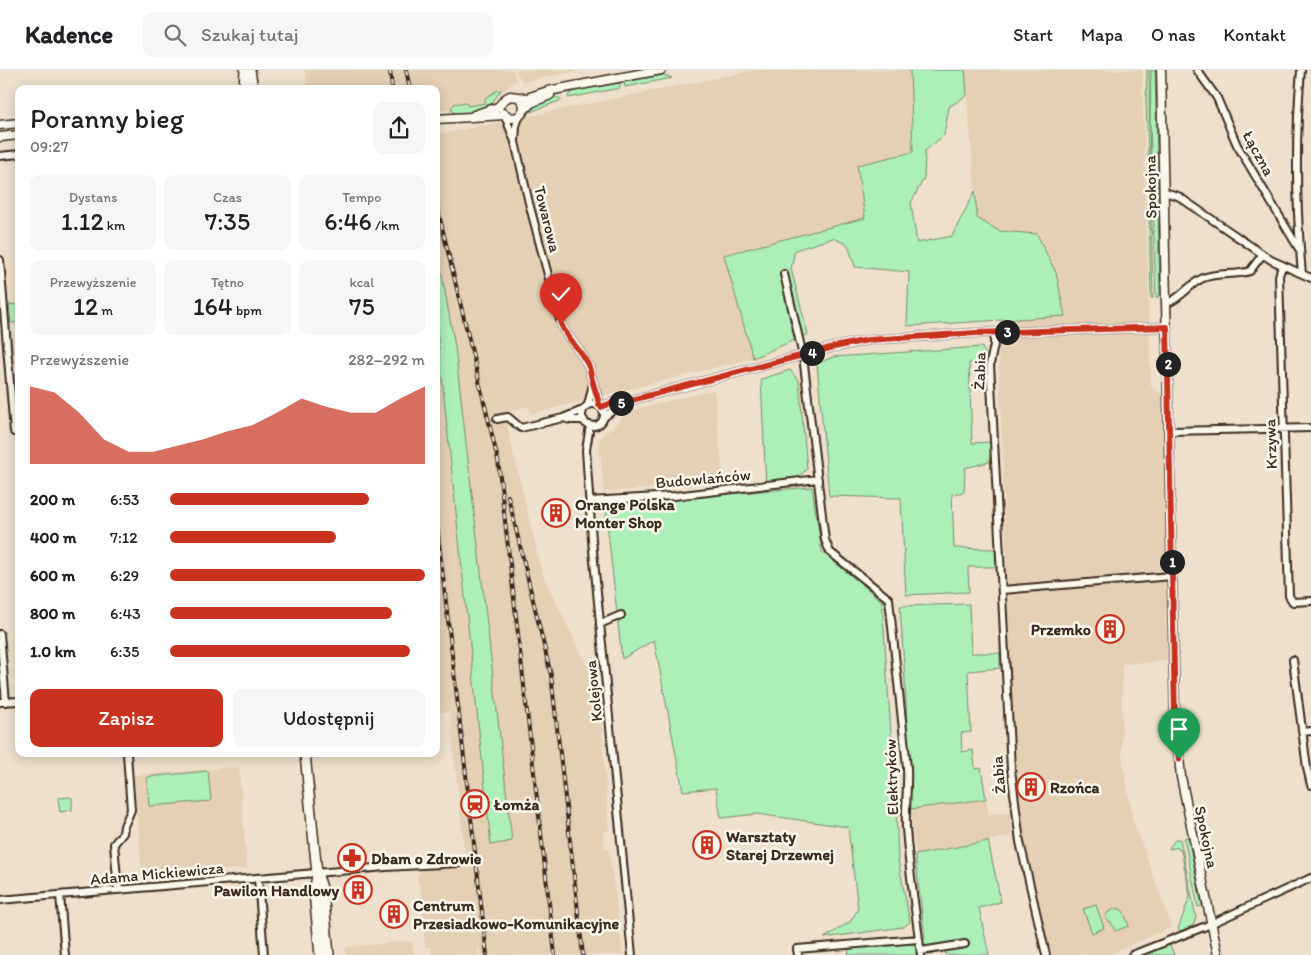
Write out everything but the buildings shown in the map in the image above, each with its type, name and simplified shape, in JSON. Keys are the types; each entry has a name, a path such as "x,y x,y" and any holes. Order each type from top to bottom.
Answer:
{"main road":[{"path":"244,85 245,70"},
{"path":"250,70 252,85"},
{"path":"305,757 317,873 323,891 329,955"},
{"path":"317,873 314,892 320,955"}],"street":[{"path":"472,117 496,108 510,96 527,98 548,91 661,70"},
{"name":"Spokojna","path":"1161,70 1177,744 1181,777 1218,955"},
{"name":"Łączna","path":"1197,70 1217,98 1237,145 1299,249"},
{"path":"1301,70 1297,151 1299,249 1302,274"},
{"path":"440,119 476,118 494,115 511,118 521,113 531,103 558,90"},
{"path":"519,97 523,102 521,113"},
{"path":"502,104 502,112 505,116"},
{"name":"Towarowa","path":"515,142 516,126 521,113"},
{"name":"Towarowa","path":"505,116 515,142 561,324 589,368 600,406"},
{"path":"0,125 15,123"},
{"path":"0,136 15,135"},
{"path":"0,156 15,154"},
{"path":"1164,192 1178,196 1282,266 1311,278"},
{"path":"1166,303 1176,299 1196,282 1206,277 1250,271 1262,254"},
{"path":"0,260 14,432"},
{"name":"Krzywa","path":"1282,266 1279,276 1288,596 1293,602 1311,601"},
{"path":"784,274 803,356 818,479"},
{"path":"497,419 508,417 521,428 563,418 586,407 624,402 868,340 994,333 1167,327"},
{"name":"Żabia","path":"994,333 990,364 1010,769 1020,842 1046,955"},
{"path":"584,420 593,384"},
{"path":"563,418 584,420 590,425 597,425 604,417 624,402"},
{"path":"600,406 604,417"},
{"name":"Kolejowa","path":"590,425 586,450 600,624 632,955"},
{"path":"1170,431 1311,428"},
{"name":"Budowlańców","path":"590,500 674,496 818,479"},
{"name":"Elektryków","path":"818,479 825,540 830,552 889,599 907,766 906,828 921,953"},
{"path":"1002,590 1172,576"},
{"path":"600,624 621,615"},
{"path":"0,634 3,702"},
{"path":"1293,660 1307,768 1311,785"},
{"path":"1303,732 1311,731"},
{"path":"118,890 114,844 123,833 131,810 127,757"},
{"name":"Adama Mickiewicza","path":"0,900 459,863"},
{"path":"258,878 264,955"},
{"path":"1132,955 1145,952 1211,924 1311,878"},
{"path":"60,895 65,955"},
{"path":"798,955 798,949 919,939"},
{"path":"921,953 966,944"}],"shaded area":[{"path":"305,70 513,70 516,80 486,106 455,111 440,110 440,85 307,85"},
{"path":"514,70 583,70 523,82"},
{"path":"755,70 910,70 913,152 865,218 724,255 753,358 531,414 528,406 504,413 542,573 599,691 609,831 603,832 604,848 609,849 623,955 481,955 478,945 478,955 432,955 431,947 425,947 421,890 417,880 418,875 423,870 466,866 449,712 440,712 440,134"},
{"path":"965,70 1142,70 1151,386 1163,394 1169,661 1122,664 1122,757 1133,820 1172,927 1107,955 1051,955 1022,837 1013,735 999,365 999,318 977,218"},
{"path":"714,390 724,483 604,492 599,439 632,410"},
{"path":"239,767 247,868 142,878 134,775"},
{"path":"986,799 989,814 1010,813 1012,836 915,855 911,809"},
{"path":"412,941 414,955 346,955 346,947"}],"green space":[{"path":"910,70 965,70 967,95 949,107 944,135 925,151 924,178 911,203 917,243 952,236 975,191 977,218 999,231 1037,234 1056,273 1065,316 907,326 909,272 855,267 848,245 833,238 795,250 791,269 808,334 753,358 724,255 865,218 857,165 913,152"},
{"path":"1147,70 1149,70 1150,206 1146,100"},
{"path":"1151,70 1155,70 1158,205 1153,206 1150,126"},
{"path":"664,75 672,78 625,87 624,82"},
{"path":"620,83 620,88 568,98 569,94 574,91"},
{"path":"501,90 489,107 465,114 455,114 451,108 454,104 466,102 468,106 485,103 485,98"},
{"path":"553,97 562,100 530,112 520,124 529,110"},
{"path":"1149,209 1151,209 1153,298 1151,298"},
{"path":"1153,210 1158,210 1160,293 1156,298"},
{"path":"440,264 455,347 512,841 491,845 440,359"},
{"path":"15,304 15,323 11,323 9,305"},
{"path":"982,347 990,364 969,363 972,443 992,442 989,462 965,468 964,492 952,494 954,548 995,549 996,567 968,567 969,592 906,595 901,498 829,496 817,364 833,357"},
{"path":"790,370 799,381 807,469 792,483 766,486 761,379"},
{"path":"812,487 822,552 882,601 898,859 910,922 903,927 824,938 850,922 858,909 848,827 757,814 721,818 716,788 683,791 654,640 622,659 605,504"},
{"path":"969,604 971,653 1000,653 1000,668 968,671 971,732 961,733 962,752 973,750 975,769 981,768 986,799 911,809 900,606"},
{"path":"208,771 211,801 149,806 147,777"},
{"path":"58,798 72,798 72,810 60,812"},
{"path":"1188,837 1202,906 1198,907 1184,838"},
{"path":"1180,839 1196,917 1193,926 1180,931 1178,929 1190,896 1181,850 1177,847 1169,848 1175,840"},
{"path":"988,841 1001,902 979,908 989,955 946,955 945,951 931,955 849,955 848,947 925,939 915,855"},
{"path":"1096,905 1104,928 1092,933 1083,909"},
{"path":"1118,908 1123,911 1129,926 1115,931 1111,922 1105,917 1108,912"},
{"path":"1169,943 1174,955 1150,955 1154,949"}],"railway":[{"path":"390,70 392,85"},
{"path":"406,70 409,85"},
{"path":"440,219 498,460 555,955"},
{"path":"508,496 551,675 583,955"},
{"path":"440,551 487,955"}],"place":[{"name":"Orange Polska Monter Shop","path":"556,513"},
{"name":"Przemko","path":"1110,629"},
{"name":"Rzońca","path":"1031,787"},
{"name":"Łomża","path":"475,804"},
{"name":"Warsztaty Starej Drzewnej","path":"707,845"},
{"name":"Dbam o Zdrowie","path":"352,858"},
{"name":"Pawilon Handlowy","path":"358,890"},
{"name":"Centrum Przesiadkowo-Komunikacyjne","path":"394,914"}],"route":[{"path":"561,324 589,368 601,407 868,340 975,333 1167,327 1175,718 1179,759"}]}
